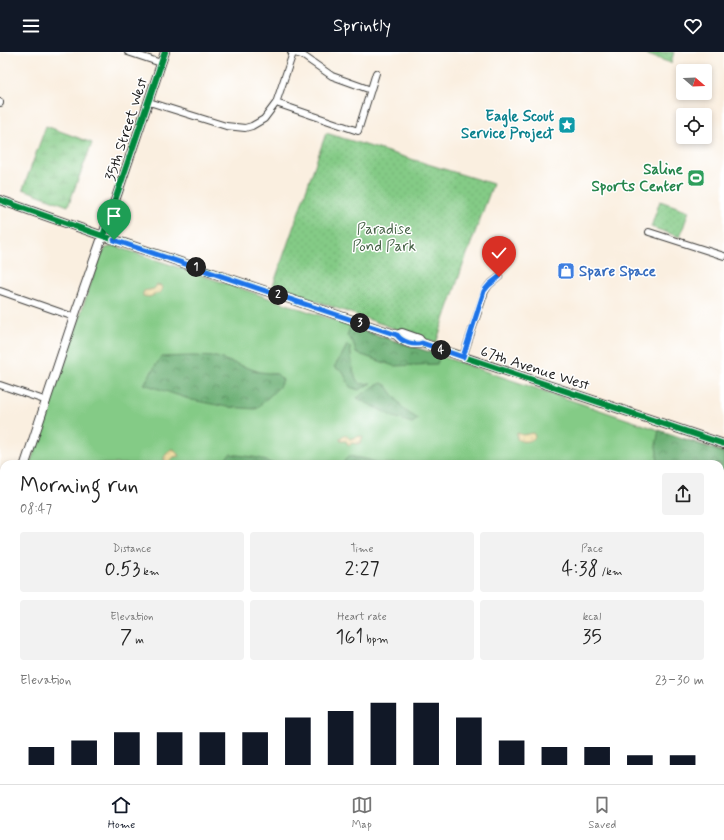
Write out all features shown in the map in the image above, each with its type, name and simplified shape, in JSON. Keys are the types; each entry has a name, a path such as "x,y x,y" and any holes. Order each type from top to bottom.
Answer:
{"street":[{"path":"128,52 161,63"},
{"name":"35th Street West","path":"26,460 165,52"},
{"path":"149,102 226,126 245,128 252,126 264,119 276,103 292,52 302,55 332,76 371,90"},
{"path":"276,103 358,131 376,73"},
{"name":"67th Avenue West","path":"0,200 397,335 400,339 417,345 422,343 724,444"},
{"path":"649,232 724,256"},
{"path":"463,357 483,295 489,285 499,277"},
{"path":"0,291 74,317"},
{"path":"0,385 47,401"}],"green space":[{"path":"639,52 674,52 671,63"},
{"path":"46,126 92,143 68,206 23,189"},
{"name":"Paradise Pond Park","path":"326,133 493,184 436,343 273,286"},
{"path":"660,201 689,211 680,237 651,227"},
{"path":"115,246 724,452 724,460 31,460 99,259 106,248"},
{"path":"350,327 440,355 437,364 394,366 356,353 353,342 347,336"},
{"path":"347,345 350,347 357,381 360,384 371,383 359,390 350,387 343,372 334,367"},
{"path":"161,357 216,357 260,372 277,374 283,380 279,387 256,409 227,407 192,400 144,384"},
{"path":"382,383 387,386 404,410 418,419 412,423 394,417 357,398 373,387"},
{"path":"659,430 724,453 724,460 658,460 656,445"},
{"path":"230,454 264,460 224,460"},
{"path":"349,456 369,460 345,460"}],"sand":[{"path":"157,285 161,286 161,292 149,297 143,296 144,291 154,289"},
{"path":"517,433 523,435 533,433 535,436 530,441 521,441 517,439"},
{"path":"344,435 350,439 360,436 363,437 360,443 352,443 349,446 346,441 340,440 340,438"},
{"path":"171,449 174,449 179,456 174,457 171,460 164,460 164,457"}],"cycle path":[{"path":"103,236 165,52"},
{"path":"0,200 397,335 408,343 422,343 724,444"}],"place":[{"name":"Eagle Scout Service Project","path":"567,125"},
{"name":"Saline Sports Center","path":"696,178"},
{"name":"Spare Space","path":"566,271"}],"route":[{"path":"114,240 397,335 400,339 417,345 422,343 463,357 484,291 499,277"}]}
